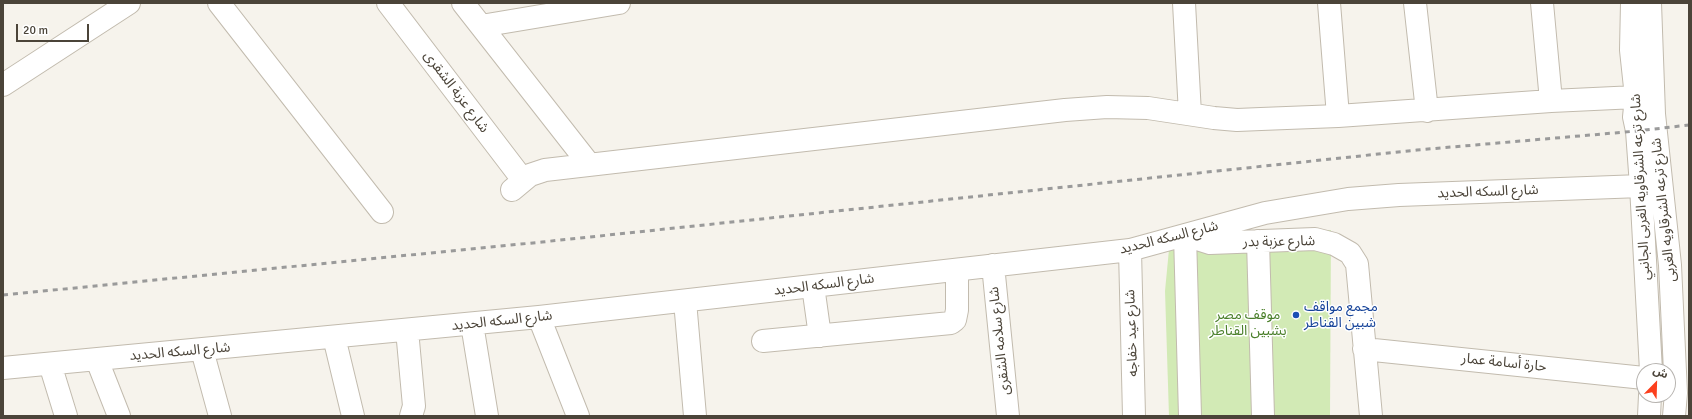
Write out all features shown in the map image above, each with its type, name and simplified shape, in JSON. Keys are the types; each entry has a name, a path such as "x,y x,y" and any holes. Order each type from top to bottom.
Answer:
{"street":[{"path":"3,85 129,3"},
{"path":"219,3 382,212"},
{"name":"شارع عزبة الشقرى","path":"388,3 518,185 537,172 589,164"},
{"path":"463,3 589,164 1107,107 1148,108 1237,120 1427,111 1551,101 1636,97"},
{"path":"481,26 619,3"},
{"path":"1184,3 1190,114"},
{"path":"1329,3 1338,116"},
{"path":"1415,3 1427,111"},
{"path":"1542,3 1551,101"},
{"name":"شارع ترعه الشرقاويه الغربى الجانبي","path":"1632,3 1631,50 1636,97 1634,117 1637,131 1641,186 1651,363"},
{"name":"شارع ترعه الشرقاويه الغربى","path":"1650,3 1654,114 1680,265 1674,416"},
{"name":"شارع السكه الحديد","path":"3,368 539,317 1130,250 1265,213 1348,199 1399,195 1641,186"},
{"path":"1185,235 1190,416"},
{"name":"شارع عزبة بدر","path":"1185,235 1210,243 1315,239 1334,244 1350,254 1357,264 1371,416"},
{"path":"1258,241 1263,416"},
{"name":"شارع عيد خفاجه","path":"1130,250 1134,416"},
{"name":"شارع سلامه الشقرى","path":"993,265 1008,416"},
{"path":"762,341 951,323 955,320 957,310 957,270"},
{"path":"813,286 820,336"},
{"path":"685,301 695,416"},
{"path":"539,317 578,416"},
{"path":"472,324 487,416"},
{"path":"407,330 414,406 411,416"},
{"path":"334,337 353,416"},
{"name":"حارة أسامة عمار","path":"1364,349 1636,377"},
{"path":"202,350 220,416"},
{"path":"97,360 120,416"},
{"path":"50,364 66,416"},
{"path":"1649,416 1650,403"}],"green space":[{"name":"موقف مصر بشبين القناطر","path":"1331,230 1330,416 1169,416 1165,291 1170,239"}],"railway":[{"path":"3,295 542,242 1417,150 1637,131 1689,125"}],"place":[{"name":"مجمع مواقف شبين القناطر","path":"1296,315"}]}
